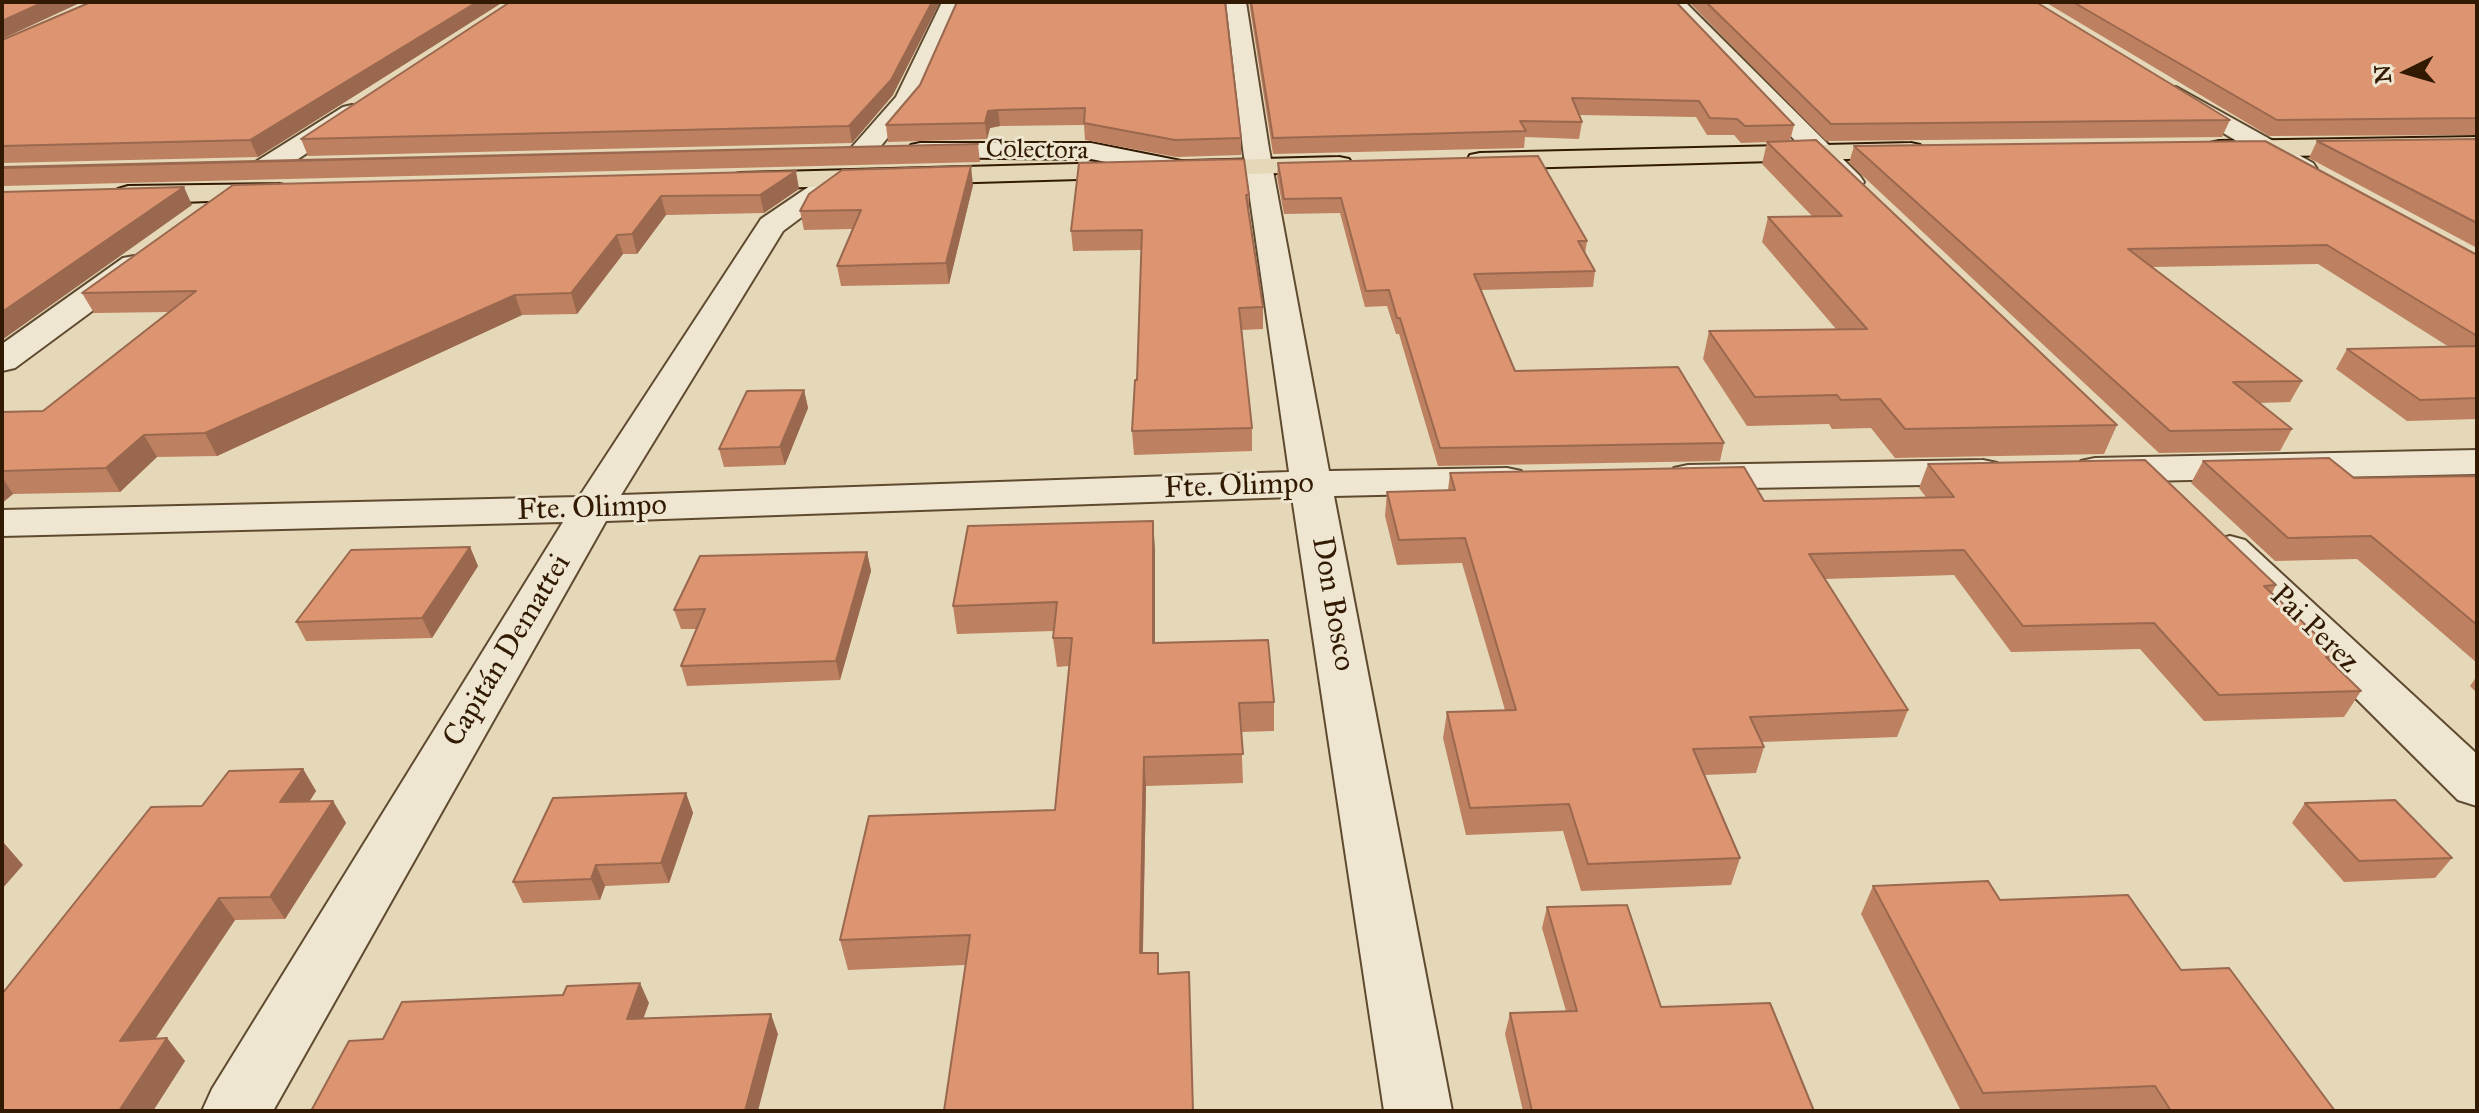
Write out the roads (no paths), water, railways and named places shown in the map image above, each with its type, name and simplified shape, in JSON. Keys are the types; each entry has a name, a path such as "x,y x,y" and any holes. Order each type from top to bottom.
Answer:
{"highway":[{"path":"2189,149 2477,145"},
{"path":"1451,162 1941,151"},
{"path":"712,182 850,166 1181,169 1371,164"},
{"path":"95,196 233,193 313,178"}],"street":[{"name":"Capitán Demattei","path":"236,1111 592,509 772,225 850,166 907,100 952,2"},
{"name":"Don Bosco","path":"1236,2 1311,484 1418,1111"},
{"path":"1674,2 1874,206"},
{"path":"2159,83 2266,149 2332,185"},
{"path":"267,167 374,97"},
{"path":"736,156 850,166"},
{"path":"111,171 267,167 313,178"},
{"path":"195,221 233,193"},
{"path":"2,360 156,249"},
{"name":"Pai Perez","path":"2112,436 2477,786"},
{"path":"1658,478 2477,462"},
{"name":"Fte. Olimpo","path":"2,523 592,509 1311,484 1548,480"}]}
